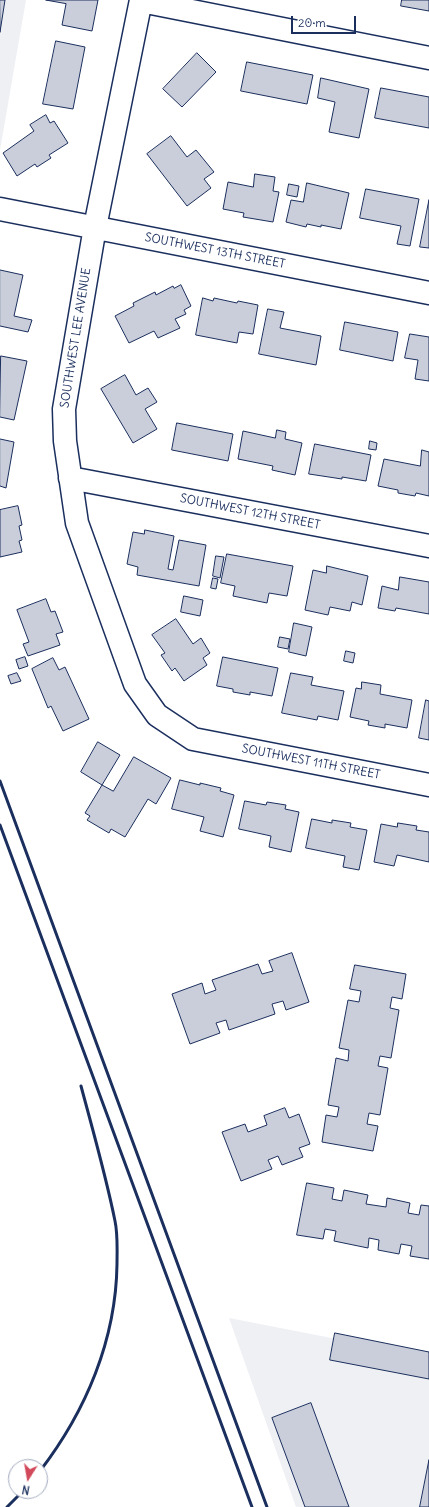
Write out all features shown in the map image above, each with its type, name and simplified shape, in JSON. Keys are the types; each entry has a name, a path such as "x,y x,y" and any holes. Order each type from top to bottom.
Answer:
{"street":[{"path":"141,1 429,58"},
{"name":"SOUTHWEST LEE AVENUE","path":"141,1 95,227 64,409 65,441 77,523 136,684 157,715 193,739"},
{"name":"SOUTHWEST 13TH STREET","path":"0,209 429,293"},
{"name":"SOUTHWEST 12TH STREET","path":"70,478 429,546"},
{"name":"SOUTHWEST 11TH STREET","path":"193,739 429,785"}],"shaded area":[{"path":"0,0 26,0 0,150"},
{"path":"229,1318 429,1357 429,1507 296,1507"}],"building":[{"path":"0,0 5,0 0,32"},
{"path":"46,0 98,0 92,31 62,25 66,4"},
{"path":"402,0 429,0 429,11 401,6"},
{"path":"56,41 85,47 73,109 43,104"},
{"path":"197,53 216,72 182,107 163,89"},
{"path":"247,62 313,75 307,104 241,91"},
{"path":"321,78 369,89 359,138 329,132 335,102 318,98"},
{"path":"381,88 429,97 429,128 375,118"},
{"path":"46,115 50,123 54,121 68,143 49,155 51,158 37,167 35,164 17,176 3,153 34,131 30,125"},
{"path":"171,136 187,157 196,150 214,172 204,179 211,188 187,206 147,154"},
{"path":"255,174 275,177 273,191 279,192 273,222 243,217 244,213 223,209 228,182 253,187"},
{"path":"307,183 349,193 341,229 307,224 306,227 286,222 291,200 303,202"},
{"path":"289,184 299,186 297,197 287,195"},
{"path":"366,189 419,199 410,246 397,244 401,226 360,218"},
{"path":"429,200 429,248 420,247"},
{"path":"0,270 23,275 14,316 32,320 28,332 0,326"},
{"path":"181,285 191,306 184,310 186,314 175,319 180,328 158,338 154,331 129,343 115,316 134,306 133,303 155,292 156,295 173,286 174,288"},
{"path":"203,298 213,301 214,298 237,303 238,301 258,305 253,334 239,332 237,343 196,335"},
{"path":"268,309 284,312 280,328 321,336 316,365 259,354"},
{"path":"345,322 398,332 393,361 340,350"},
{"path":"410,334 429,337 429,381 415,379 418,360 405,358"},
{"path":"1,356 27,361 14,420 0,417"},
{"path":"125,375 136,395 148,388 157,402 145,409 157,429 133,443 101,389"},
{"path":"177,423 233,434 228,461 172,450"},
{"path":"277,430 286,432 285,439 302,443 295,475 272,470 273,466 238,459 243,431 275,438"},
{"path":"0,439 14,442 6,488 0,486"},
{"path":"370,441 377,443 376,450 369,449"},
{"path":"315,444 371,455 366,481 309,474"},
{"path":"422,450 429,452 429,496 416,493 415,496 398,493 398,490 378,486 384,459 420,466"},
{"path":"18,506 22,525 19,526 22,540 19,541 22,552 0,557 0,510"},
{"path":"145,530 174,536 168,569 173,570 179,540 206,545 199,586 137,575 138,567 127,564 133,532 144,534"},
{"path":"227,554 293,566 287,596 269,593 267,603 233,596 235,586 221,583"},
{"path":"216,556 224,557 220,578 213,576"},
{"path":"327,566 368,576 362,605 352,602 350,611 330,607 328,615 305,610 313,570 326,573"},
{"path":"400,577 429,582 429,614 396,608 395,611 378,608 382,586 398,590"},
{"path":"213,578 218,579 216,589 211,588"},
{"path":"184,596 203,600 200,616 181,612"},
{"path":"46,599 51,612 55,611 63,632 56,634 60,645 28,656 23,644 29,642 17,610"},
{"path":"176,619 193,644 201,638 210,653 203,658 207,665 184,681 175,668 172,671 161,655 165,653 152,635"},
{"path":"294,623 312,627 306,656 289,652"},
{"path":"280,637 290,639 288,649 278,647"},
{"path":"346,651 355,653 353,663 344,661"},
{"path":"25,657 28,666 19,669 16,660"},
{"path":"223,657 278,668 272,696 250,692 250,695 233,692 233,689 217,686"},
{"path":"53,658 59,670 65,667 89,719 63,731 51,706 48,708 32,669"},
{"path":"17,673 21,681 11,684 8,676"},
{"path":"291,673 313,677 311,685 344,691 338,720 318,716 317,720 282,713"},
{"path":"362,682 381,685 380,694 412,700 407,728 385,724 385,728 368,725 369,721 350,717 356,688 361,689"},
{"path":"426,700 429,701 429,740 419,738"},
{"path":"98,742 120,755 102,785 81,772"},
{"path":"134,757 171,778 156,804 148,799 125,837 111,829 109,833 87,820 90,816 85,813 102,785 113,791"},
{"path":"180,780 221,788 220,791 234,795 223,837 200,831 204,817 172,809"},
{"path":"245,801 266,805 267,802 286,805 285,809 299,812 291,852 269,847 271,836 239,829"},
{"path":"312,819 332,823 332,820 351,823 350,827 367,830 359,870 343,867 345,856 306,848"},
{"path":"398,823 417,826 416,830 429,832 429,862 397,855 394,866 374,862 381,824 397,827"},
{"path":"292,953 309,1002 286,1010 283,1001 272,1004 275,1014 229,1030 226,1020 216,1023 220,1033 190,1044 172,994 202,983 205,994 216,990 212,980 258,964 262,974 273,971 269,961"},
{"path":"355,965 406,974 402,999 392,997 390,1008 399,1010 391,1058 380,1056 378,1066 388,1068 380,1115 369,1113 367,1124 378,1126 373,1151 322,1142 326,1115 337,1117 339,1107 328,1105 336,1058 348,1061 349,1050 339,1048 348,1000 359,1002 361,991 350,989"},
{"path":"285,1108 289,1118 299,1114 310,1144 299,1148 303,1157 282,1165 278,1156 268,1160 272,1169 241,1181 222,1132 245,1124 248,1132 267,1125 264,1116"},
{"path":"307,1183 334,1188 332,1199 342,1201 344,1190 368,1195 366,1204 386,1207 387,1198 410,1203 408,1213 419,1215 421,1205 429,1206 429,1259 410,1256 412,1246 401,1244 399,1254 378,1250 379,1240 369,1238 368,1248 334,1241 336,1231 325,1229 323,1239 297,1235"},
{"path":"335,1333 429,1352 429,1379 330,1360"},
{"path":"311,1403 349,1507 305,1507 272,1418"},
{"path":"429,1460 429,1507 420,1507"}],"railway":[{"path":"0,781 267,1507"},
{"path":"0,825 252,1507"},
{"path":"48,1460 71,1424 95,1374 111,1320 115,1292 117,1264 116,1226 81,1086"},
{"path":"7,1507 15,1499"}]}
